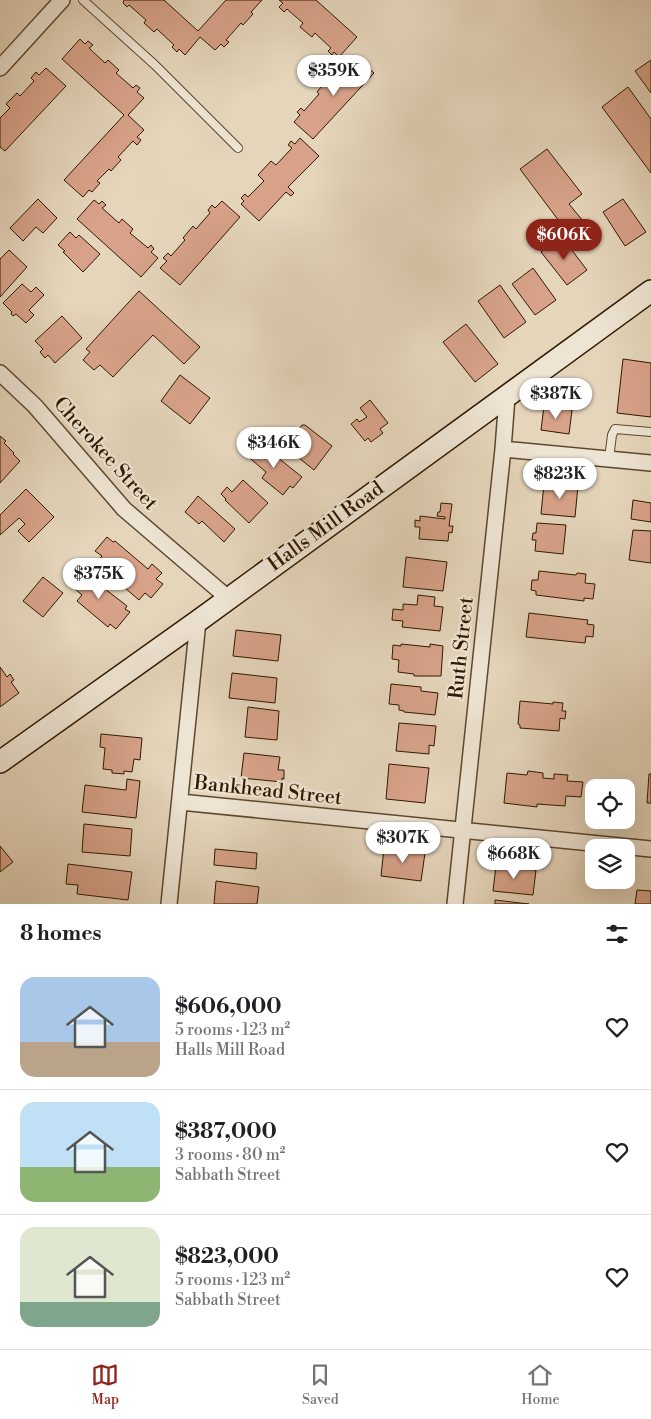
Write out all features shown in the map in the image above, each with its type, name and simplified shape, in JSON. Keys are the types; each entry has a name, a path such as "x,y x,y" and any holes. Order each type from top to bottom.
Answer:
{"street":[{"path":"0,68 62,0"},
{"name":"Halls Mill Road","path":"0,762 198,621 651,291"},
{"name":"Cherokee Street","path":"0,374 35,406 124,508 228,598"},
{"name":"Ruth Street","path":"455,904 507,397"},
{"path":"503,449 651,463"},
{"path":"169,904 198,621"},
{"name":"Bankhead Street","path":"180,802 651,849"}],"lane":[{"path":"83,0 155,65 238,148"},
{"path":"608,459 612,435 615,429 651,432"}],"building":[{"path":"124,0 164,0 198,31 226,0 262,0 251,12 253,14 243,25 241,23 226,40 229,42 224,47 221,44 215,50 200,37 185,55 179,49 177,52 172,47 174,45 157,29 154,32 144,23 146,20 129,5 127,7 123,3"},
{"path":"279,0 316,0 357,37 339,57 334,52 332,55 328,51 331,48 315,33 312,37 300,27 303,23 287,9 284,12 279,7 283,3"},
{"path":"80,39 85,44 88,41 93,45 89,48 105,63 108,60 119,70 116,73 133,88 136,85 140,88 137,92 144,98 128,115 144,130 137,137 141,140 137,145 133,141 118,157 121,160 111,171 109,169 97,181 100,183 92,192 89,190 83,197 64,180 124,115 62,59"},
{"path":"354,55 374,73 313,139 294,122 300,115 297,112 301,108 304,111 319,94 317,92 326,81 329,84 345,67 342,64"},
{"path":"651,60 651,93 635,71"},
{"path":"46,68 66,86 5,151 0,147 0,118 10,108 6,104 17,93 20,96 34,81 31,78 36,72 39,75"},
{"path":"628,87 651,119 651,173 602,107"},
{"path":"300,138 319,156 288,187 294,193 291,196 286,192 259,221 241,204 244,201 241,198 245,194 248,197 264,181 258,175 271,161 276,165 292,148 288,145 291,141 295,144"},
{"path":"547,149 582,194 569,204 583,221 568,233 520,169"},
{"path":"38,199 57,218 43,233 36,227 23,241 10,228"},
{"path":"623,199 646,232 625,246 603,212"},
{"path":"94,200 99,204 102,201 106,205 102,208 119,223 122,219 133,229 130,233 148,248 151,245 154,249 151,252 158,258 141,277 77,219"},
{"path":"222,201 240,217 180,285 160,268 167,261 163,258 168,253 171,256 185,240 183,238 193,226 196,229 210,213 208,210 212,205 215,208"},
{"path":"70,232 76,238 79,235 100,254 83,272 58,245"},
{"path":"561,236 587,270 567,285 541,252"},
{"path":"9,250 27,267 0,297 0,259"},
{"path":"533,268 556,300 535,315 512,284"},
{"path":"22,284 31,292 36,287 44,295 29,310 34,315 26,323 16,314 13,316 12,312 3,303"},
{"path":"500,285 526,322 504,338 478,301"},
{"path":"139,291 200,347 184,364 153,335 113,377 100,365 94,370 83,360 90,352 86,349"},
{"path":"62,316 82,338 55,363 48,355 45,358 40,352 43,349 35,341"},
{"path":"466,324 498,364 475,382 443,342"},
{"path":"623,359 651,363 651,417 617,413"},
{"path":"180,375 210,398 190,424 161,401"},
{"path":"370,400 388,423 380,429 383,433 371,442 368,438 365,441 351,424 357,419 359,422 367,417 360,408"},
{"path":"544,406 572,410 569,434 541,430"},
{"path":"302,425 305,425 332,446 314,470 285,447"},
{"path":"0,436 6,441 4,443 20,461 0,483"},
{"path":"257,441 302,477 293,488 290,486 283,495 262,478 266,472 246,455"},
{"path":"243,480 268,503 249,523 221,494 227,487 232,492"},
{"path":"544,484 578,486 575,517 541,514"},
{"path":"26,489 54,517 29,542 18,531 25,524 19,518 0,535 0,515"},
{"path":"198,496 235,529 224,542 202,521 199,524 185,512"},
{"path":"633,500 651,503 651,522 631,519"},
{"path":"441,503 452,504 449,526 453,526 452,533 449,532 448,541 419,539 420,527 415,527 415,520 420,521 420,516 445,519 445,517 437,516 438,512 440,512"},
{"path":"537,523 566,525 563,554 535,551 536,540 532,540 533,533 536,533"},
{"path":"633,530 651,531 651,563 629,560"},
{"path":"107,537 113,542 115,541 148,569 152,564 162,573 156,579 163,584 151,598 145,593 139,600 96,563 102,556 95,551"},
{"path":"406,557 447,562 443,591 403,587"},
{"path":"78,568 127,606 125,609 130,612 116,629 110,624 108,627 77,601 82,595 67,582"},
{"path":"539,571 576,575 577,573 586,574 585,583 595,584 593,599 584,598 584,601 536,595 536,591 531,590 532,580 538,580"},
{"path":"43,577 63,593 43,617 23,601"},
{"path":"418,595 435,597 434,606 443,607 440,631 402,627 403,621 392,620 393,609 403,610 403,604 417,605"},
{"path":"529,613 588,620 587,624 594,625 593,637 586,636 585,643 526,637"},
{"path":"236,630 281,635 278,661 233,656"},
{"path":"401,644 430,647 430,644 443,646 441,676 414,676 414,674 398,672 399,660 392,659 393,645 401,646"},
{"path":"0,667 7,677 10,674 14,680 11,682 19,693 0,707"},
{"path":"232,673 277,678 275,703 229,698"},
{"path":"391,684 421,687 421,691 438,693 435,715 404,712 399,710 399,705 389,704"},
{"path":"520,701 563,703 562,711 566,711 565,719 560,718 559,731 520,728 518,724"},
{"path":"248,707 279,711 277,740 245,737"},
{"path":"399,723 436,726 434,746 429,745 429,754 396,751"},
{"path":"101,734 142,738 140,760 134,759 132,772 124,771 124,774 112,773 112,770 103,769 105,748 100,747"},
{"path":"244,753 280,757 278,770 284,770 282,782 241,778"},
{"path":"389,764 429,768 425,803 386,799"},
{"path":"528,771 543,773 543,778 554,779 554,774 568,775 567,781 583,782 581,797 566,796 565,806 537,804 537,807 504,803 507,773 527,775"},
{"path":"649,774 651,774 651,803 647,803"},
{"path":"127,779 140,781 136,818 82,812 85,785 126,790"},
{"path":"84,824 132,829 130,856 82,852"},
{"path":"0,846 13,862 0,872"},
{"path":"384,848 425,853 421,881 381,876"},
{"path":"215,849 257,853 256,869 214,865"},
{"path":"68,864 132,872 128,900 77,894 78,885 66,884"},
{"path":"496,866 536,870 533,895 493,891"},
{"path":"216,881 259,887 257,904 214,904"},
{"path":"637,890 651,891 651,904 635,904"},
{"path":"495,900 529,904 495,904"}]}
